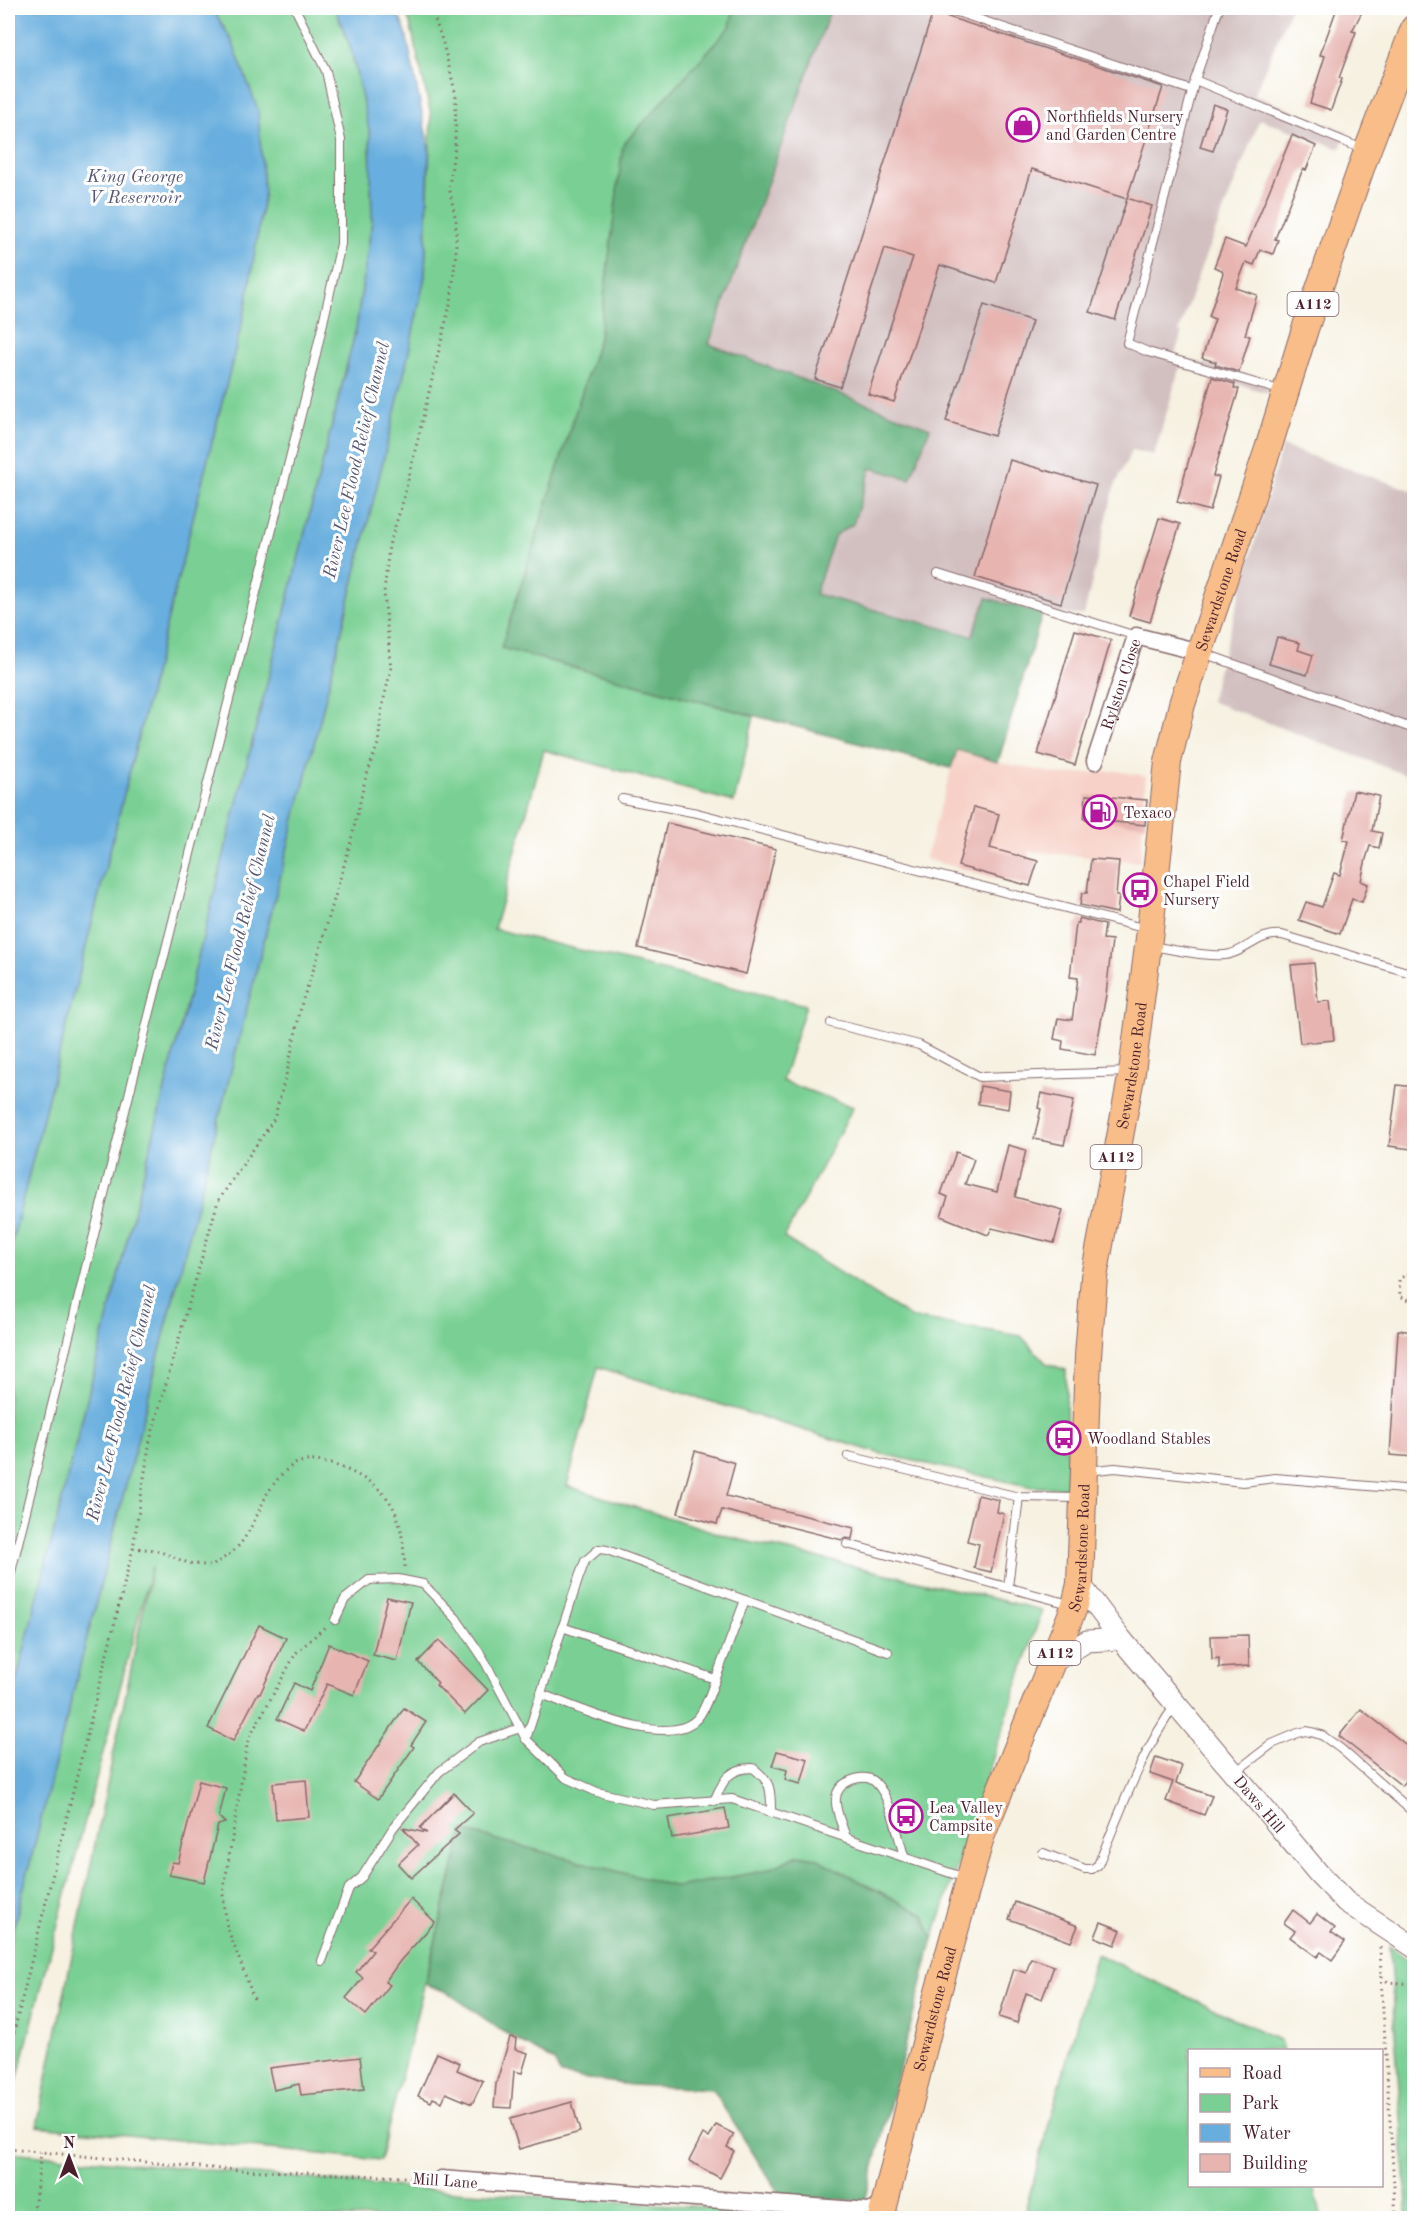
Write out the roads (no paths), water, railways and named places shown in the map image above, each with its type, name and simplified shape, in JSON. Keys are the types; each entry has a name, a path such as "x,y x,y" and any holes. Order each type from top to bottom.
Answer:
{"main road":[{"name":"Sewardstone Road","path":"882,2215 937,1996 981,1837 1078,1594 1084,1498 1088,1356 1094,1277 1132,1072 1168,762 1182,704 1268,449 1305,328 1366,151 1414,28"}],"street":[{"name":"Rylston Close","path":"1095,761 1136,636 1199,651"},
{"name":"Daws Hill","path":"1078,1594 1121,1639 1319,1874 1346,1902 1414,1947"},
{"path":"1051,1663 1087,1641 1121,1639"},
{"name":"Mill Lane","path":"441,2179 882,2215"}],"lane":[{"path":"8,1584 112,1159 312,371 341,244 341,140 326,71 295,8"},
{"path":"945,8 1191,90"},
{"path":"1219,8 1191,90 1127,343 1148,352 1286,392"},
{"path":"1195,80 1366,151"},
{"path":"939,574 1136,636"},
{"path":"1199,651 1414,729"},
{"path":"622,799 697,813 1217,955 1230,954 1270,934 1282,935 1414,974"},
{"path":"831,1023 920,1045 980,1077 1132,1072"},
{"path":"848,1456 1019,1497 1084,1498"},
{"path":"1084,1471 1116,1468 1243,1482 1275,1478 1404,1489 1414,1494"},
{"path":"1008,1587 1019,1497"},
{"path":"848,1544 1008,1587 1078,1594"},
{"path":"526,1740 585,1561 599,1549 888,1652"},
{"path":"335,1620 345,1599 369,1580 398,1579 423,1584 456,1618 483,1658 526,1740 566,1778 597,1792 654,1805 732,1799 969,1879"},
{"path":"541,1694 631,1726 655,1731 676,1730 689,1725 699,1716 745,1600"},
{"path":"562,1627 715,1679"},
{"path":"1043,1853 1085,1869 1092,1869 1098,1865 1147,1751 1162,1723 1176,1704"},
{"path":"322,1961 349,1888 362,1877 393,1828 439,1772 479,1743 520,1728"},
{"path":"1234,1773 1272,1744 1306,1731 1323,1736 1341,1749 1414,1813"},
{"path":"714,1801 721,1785 731,1772 741,1768 753,1768 767,1780 771,1792 771,1813"},
{"path":"846,1837 835,1799 838,1788 846,1782 862,1777 874,1780 881,1788 889,1806 904,1856"}],"water":[{"name":"King George V Reservoir","path":"8,8 212,8 232,41 258,110 264,194 246,306 8,1258"},
{"name":"River Lee Flood Relief Channel","path":"335,8 396,8 406,33 429,149 425,276 404,374 322,712 8,1949 8,1714 356,329 372,221 370,134 351,49"}],"place":[{"name":"Northfields Nursery and Garden Centre","path":"1023,125"},
{"name":"Texaco","path":"1100,812"},
{"name":"Chapel Field Nursery","path":"1140,890"},
{"name":"Woodland Stables","path":"1064,1438"},
{"name":"Lea Valley Campsite","path":"906,1816"}]}
